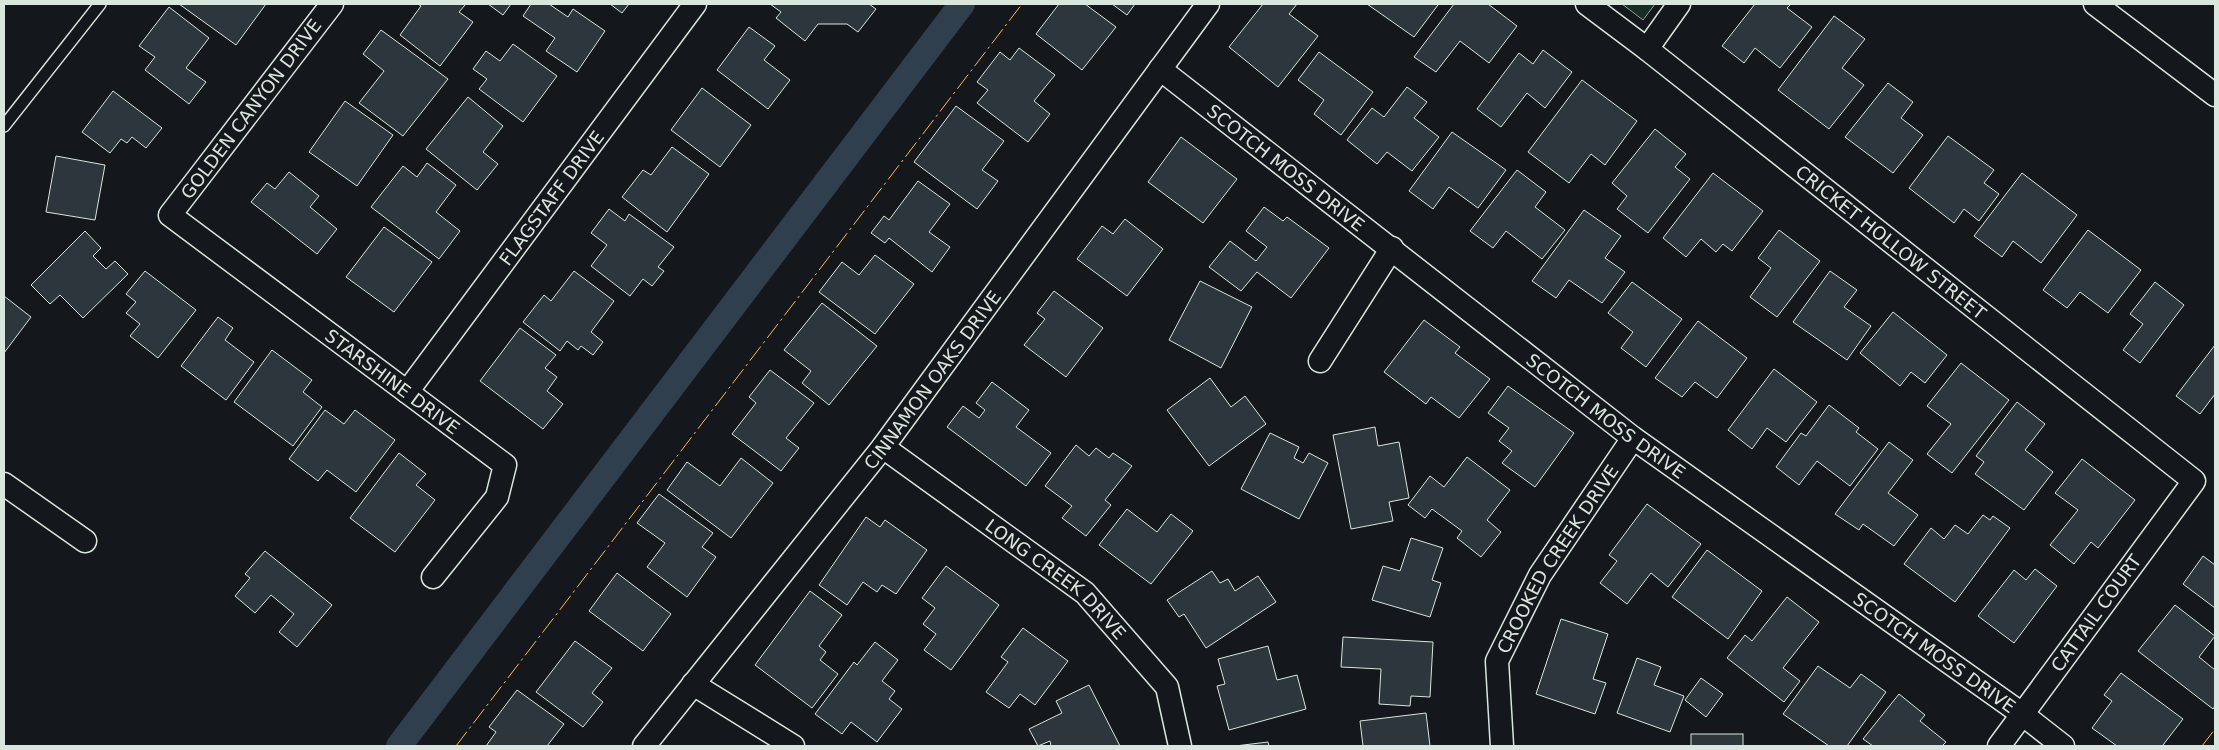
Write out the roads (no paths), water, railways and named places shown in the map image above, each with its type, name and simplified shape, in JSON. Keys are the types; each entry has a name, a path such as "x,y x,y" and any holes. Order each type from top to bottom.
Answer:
{"street":[{"name":"GOLDEN CANYON DRIVE","path":"170,215 332,4"},
{"name":"FLAGSTAFF DRIVE","path":"407,392 695,4"},
{"name":"CINNAMON OAKS DRIVE","path":"644,746 883,447 1208,4"},
{"name":"CRICKET HOLLOW STREET","path":"1587,4 1647,49 2194,481"},
{"path":"1647,49 1679,4"},
{"path":"2095,4 2215,95"},
{"name":"SCOTCH MOSS DRIVE","path":"1160,69 1392,248 1633,438 2022,714 2063,746"},
{"name":"STARSHINE DRIVE","path":"170,215 505,465 497,497 433,577"},
{"path":"1320,361 1392,248"},
{"name":"CROOKED CREEK DRIVE","path":"1502,746 1498,660 1540,576 1633,438"},
{"name":"LONG CREEK DRIVE","path":"883,447 1085,593 1167,687 1180,746"},
{"name":"CATTAIL COURT","path":"1999,746 2194,481"},
{"path":"4,484 85,541"},
{"path":"693,684 793,746"}],"lane":[{"path":"4,126 100,4"}],"waterway":[{"path":"399,746 962,4"}]}
